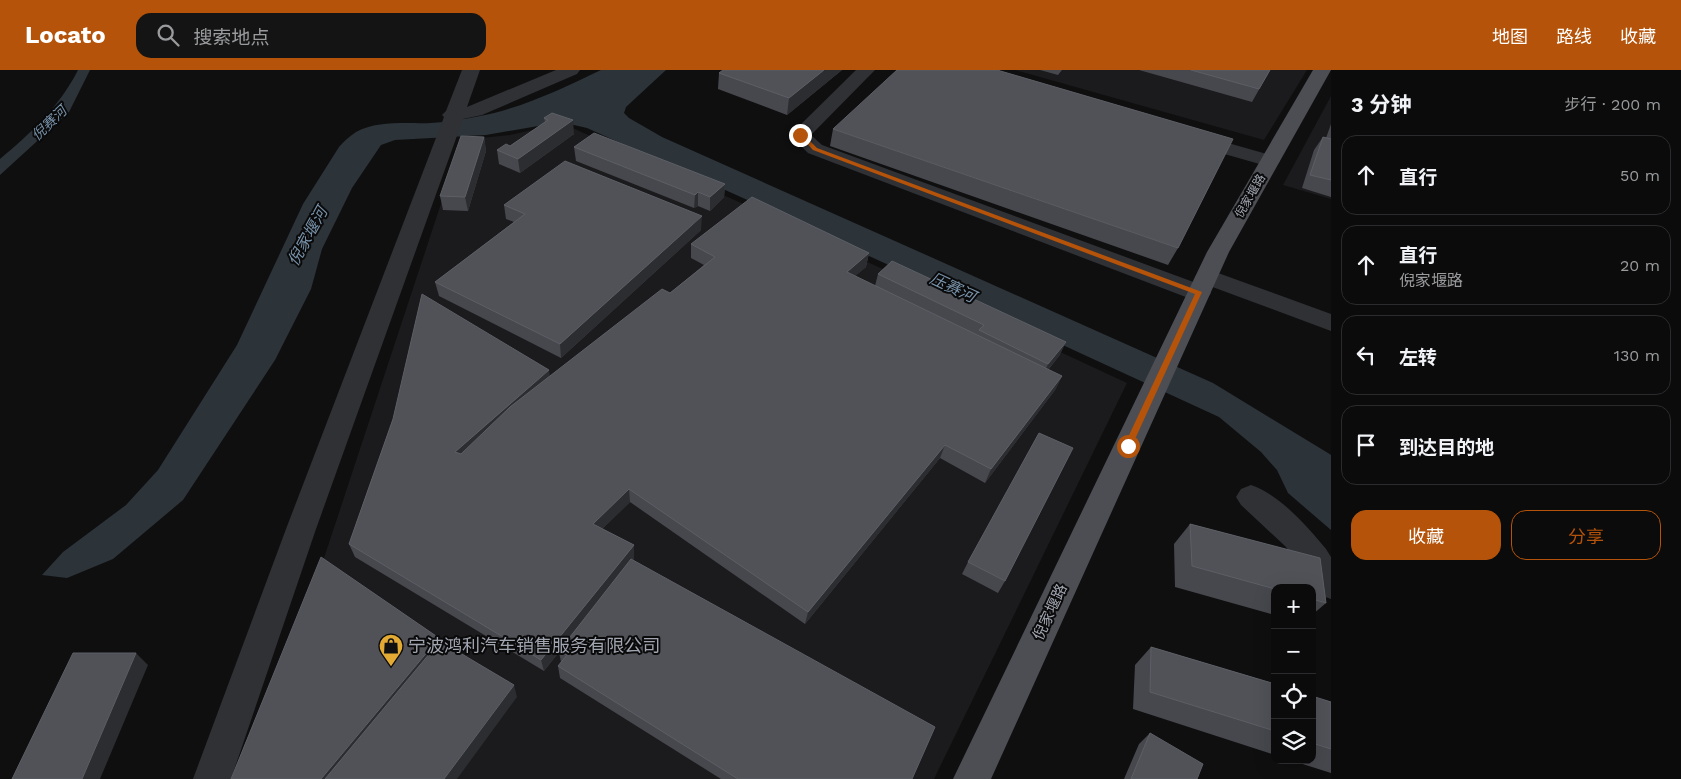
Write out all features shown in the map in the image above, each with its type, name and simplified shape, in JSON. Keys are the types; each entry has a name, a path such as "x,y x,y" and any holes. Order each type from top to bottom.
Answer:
{"main road":[{"name":"倪家堰路","path":"972,779 1203,285 1322,70"}],"street":[{"path":"212,779 452,115 470,70"},
{"path":"452,115 475,111 571,70"},
{"path":"866,70 800,135 815,149 1203,285 1331,323"},
{"path":"1176,134 1270,161"},
{"path":"1251,497 1292,530 1324,570 1331,585"}],"shaded area":[{"path":"1015,70 1307,70 1264,140"},
{"path":"1331,96 1331,199 1283,185"},
{"path":"559,124 568,126 739,202 1127,383 934,779 237,779 325,555 462,140 510,135"}],"water":[{"name":"倪赛河","path":"78,70 90,70 69,112 0,175 0,159 23,139 54,107"},
{"path":"601,70 666,70 626,107 624,113 629,118 662,137 1213,383 1328,453 1331,455 1331,530 1288,493 1277,470 1261,452 1219,417 587,128 561,122 486,135 395,140 381,145 352,188 322,249 311,289 275,360 183,500 113,559 67,578 42,575 63,552 126,505 158,470 237,345 303,204 339,147 345,141 356,132 383,124 444,122 512,108 542,97"}],"building":[{"path":"723,70 824,70 789,98 719,73"},
{"path":"897,70 997,70 1233,139 1178,248 833,129"},
{"path":"1191,70 1270,70 1259,89"},
{"path":"552,113 573,120 518,159 497,150 506,144 510,146 548,120 544,118"},
{"path":"594,133 725,184 710,197 698,192 695,195 574,147"},
{"path":"461,136 484,137 465,197 440,196"},
{"path":"1323,137 1331,139 1331,180 1310,175"},
{"path":"565,161 702,216 560,344 435,282 525,214 504,205"},
{"path":"752,197 869,253 847,272 1062,376 991,469 945,445 808,612 629,489 593,524 634,545 541,660 349,544 393,419 422,294 549,370 455,452 461,454 510,407 662,289 670,293 715,257 691,244"},
{"path":"892,261 1066,342 1048,364 979,330 984,325 878,274"},
{"path":"1039,433 1073,448 1005,581 968,562"},
{"path":"1190,524 1320,558 1326,603 1316,600 1316,584 1271,584 1271,588 1192,566"},
{"path":"321,557 439,638 321,779 231,779"},
{"path":"631,559 935,727 912,779 738,779 558,666 567,655 559,651"},
{"path":"440,641 514,685 444,779 325,779"},
{"path":"1151,647 1271,683 1271,730 1150,692"},
{"path":"73,653 136,653 82,779 12,779"},
{"path":"1316,697 1331,702 1331,749 1316,744"},
{"path":"1150,733 1203,764 1197,779 1131,779"}],"place":[{"name":"宁波鸿利汽车销售服务有限公司","path":"391,667"}],"route":[{"path":"800,135 815,149 1199,293 1128,446"}],"water label":[{"name":"倪家堰河","path":"307,236"},
{"name":"压赛河","path":"953,287"}]}
